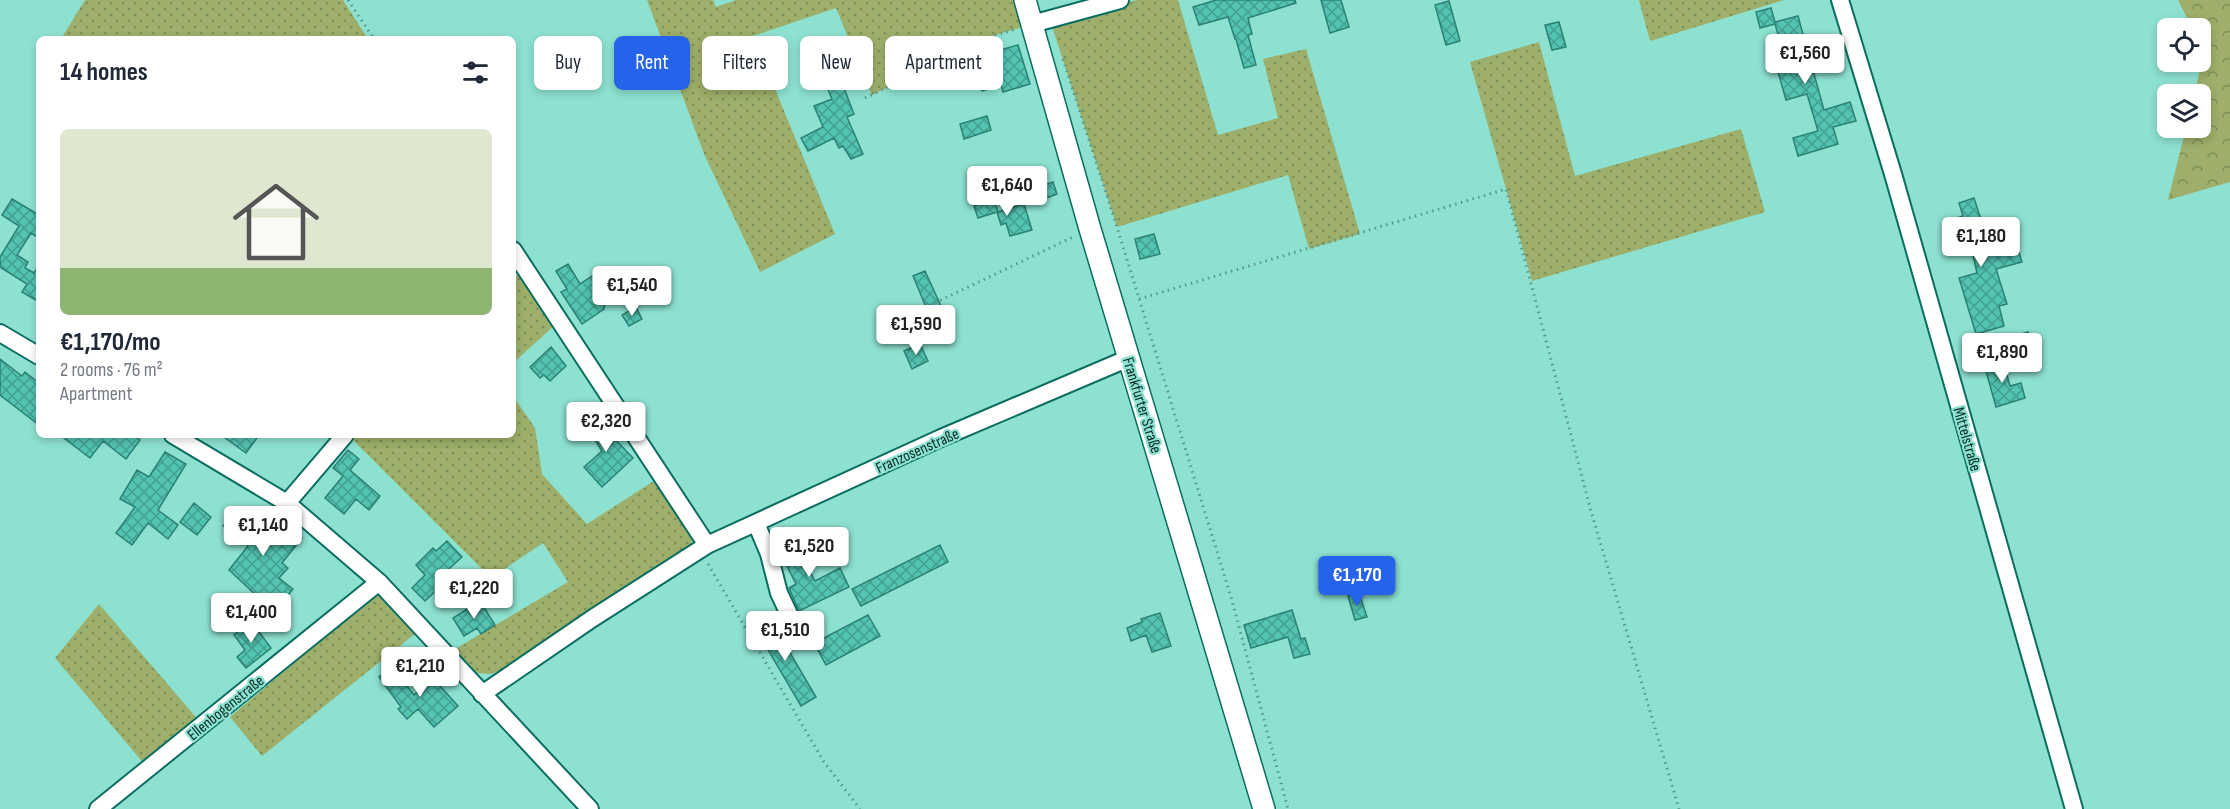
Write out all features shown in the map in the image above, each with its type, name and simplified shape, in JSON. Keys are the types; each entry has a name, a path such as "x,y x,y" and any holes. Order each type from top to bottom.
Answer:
{"main road":[{"name":"Frankfurter Straße","path":"1025,0 1090,229 1264,809"}],"street":[{"path":"1032,24 1120,0"},
{"name":"Mittelstraße","path":"1840,0 1893,174 2074,809"},
{"path":"516,255 704,547"},
{"path":"0,333 36,354"},
{"name":"Franzosenstraße","path":"482,694 593,618 704,547 941,438 1130,358"},
{"path":"178,438 287,503 380,582 590,809"},
{"path":"287,503 342,438"},
{"path":"756,523 769,554 779,593 796,629"},
{"name":"Ellenbogenstraße","path":"98,809 380,582"}],"path":[{"path":"348,0 372,36"},
{"path":"865,98 996,35 1032,24"},
{"path":"1060,53 1231,597 1288,809"},
{"path":"1139,299 1506,189 1591,511 1679,809"},
{"path":"897,321 1090,229"},
{"path":"704,547 723,592 824,762 860,809"}],"green space":[{"path":"85,0 343,0 366,36 63,36"},
{"path":"647,0 713,0 716,7 736,0 1025,0 1032,24 994,36 885,36 885,89 872,95 870,90 873,90 873,36 848,36 836,8 753,36 702,36 702,90 775,90 835,234 760,272 704,154 680,90 690,90 690,36 660,36"},
{"path":"1137,0 1178,0 1218,135 1278,118 1263,59 1306,49 1360,234 1309,249 1288,175 1117,227 1050,20"},
{"path":"1639,0 1784,0 1650,41"},
{"path":"2178,0 2230,0 2230,182 2168,200 2184,138 2211,138 2211,84 2197,84 2200,72 2211,72 2211,18 2187,18"},
{"path":"1539,42 1575,176 1741,129 1765,212 1532,281 1470,62"},
{"path":"522,271 556,324 516,360 516,276"},
{"path":"516,400 535,428 542,474 587,524 657,479 693,536 690,548 682,555 501,671 490,674 477,673 455,649 568,582 543,543 491,578 351,438 516,438"},
{"path":"378,592 416,633 262,756 230,717"},
{"path":"99,604 200,722 145,765 55,658"}],"building":[{"path":"1216,0 1295,0 1296,3 1248,18 1252,34 1248,35 1256,65 1244,68 1228,17 1199,25 1193,7"},
{"path":"1321,0 1341,0 1349,27 1330,33"},
{"path":"1449,1 1460,41 1446,45 1435,5"},
{"path":"1771,8 1775,22 1798,16 1824,110 1850,102 1856,121 1833,127 1838,144 1798,156 1793,138 1818,131 1807,94 1786,100 1776,65 1786,63 1775,24 1760,28 1756,12"},
{"path":"1559,22 1566,47 1552,50 1545,25"},
{"path":"1018,45 1030,84 1003,92 1003,49"},
{"path":"828,90 845,90 854,114 847,117 863,154 851,159 843,146 839,148 834,138 808,151 801,138 823,127 814,106 832,99"},
{"path":"987,116 991,130 964,139 960,124"},
{"path":"1053,182 1057,194 1036,202 1032,189"},
{"path":"1974,198 1992,254 2017,246 2022,262 1996,269 2007,304 1999,306 2004,326 1976,334 1959,278 1977,273 1974,259 1969,242 1951,248 1944,222 1963,216 1959,203"},
{"path":"12,199 36,213 36,236 31,233 17,255 28,262 25,268 34,273 36,270 36,300 22,292 27,284 0,267 0,257 19,226 2,215"},
{"path":"994,200 998,212 1024,204 1032,230 1010,236 1006,223 1001,225 997,212 978,218 974,206"},
{"path":"1154,234 1160,254 1140,259 1135,239"},
{"path":"568,264 580,284 600,271 614,291 606,296 604,309 582,324 561,292 567,289 556,271"},
{"path":"925,271 952,330 938,336 913,276"},
{"path":"636,307 642,319 629,326 622,315"},
{"path":"2028,332 2033,347 2012,353 2008,338"},
{"path":"920,344 928,361 912,369 904,351"},
{"path":"551,347 566,366 550,381 544,375 540,378 530,367"},
{"path":"2002,358 2010,386 2021,383 2025,398 1996,407 1984,364"},
{"path":"0,359 22,376 25,372 36,381 36,423 0,395"},
{"path":"605,414 612,425 605,429 633,458 602,487 584,467 602,451 586,426"},
{"path":"64,438 137,438 140,440 126,459 103,441 90,458"},
{"path":"225,438 257,438 246,453"},
{"path":"348,450 359,459 350,470 380,496 369,510 356,499 344,514 325,498 343,476 333,468"},
{"path":"165,452 186,464 158,510 178,525 168,539 148,523 132,545 116,533 135,507 120,499 137,470 149,477"},
{"path":"194,503 211,517 197,535 180,522"},
{"path":"239,507 270,533 281,520 302,538 282,563 288,568 279,578 293,589 274,612 229,570 248,546 223,526"},
{"path":"792,536 815,581 840,568 849,587 799,611 789,588 796,584 776,545"},
{"path":"447,541 462,557 441,576 446,581 425,601 412,588 425,575 416,565 433,548 436,551"},
{"path":"940,545 948,562 861,606 852,589"},
{"path":"1359,593 1367,617 1355,620 1348,596"},
{"path":"480,601 495,625 481,634 477,628 464,636 453,618"},
{"path":"1292,610 1301,639 1305,638 1310,654 1294,658 1288,637 1251,648 1244,625"},
{"path":"1160,613 1171,646 1152,652 1146,635 1131,641 1127,628 1142,622 1141,619"},
{"path":"868,615 880,636 826,665 814,643"},
{"path":"769,617 816,697 801,706 754,626"},
{"path":"251,621 271,648 246,668 237,657 245,650 234,635"},
{"path":"392,667 414,695 433,678 458,706 434,727 418,709 407,719 398,709 401,707 379,677"}]}
